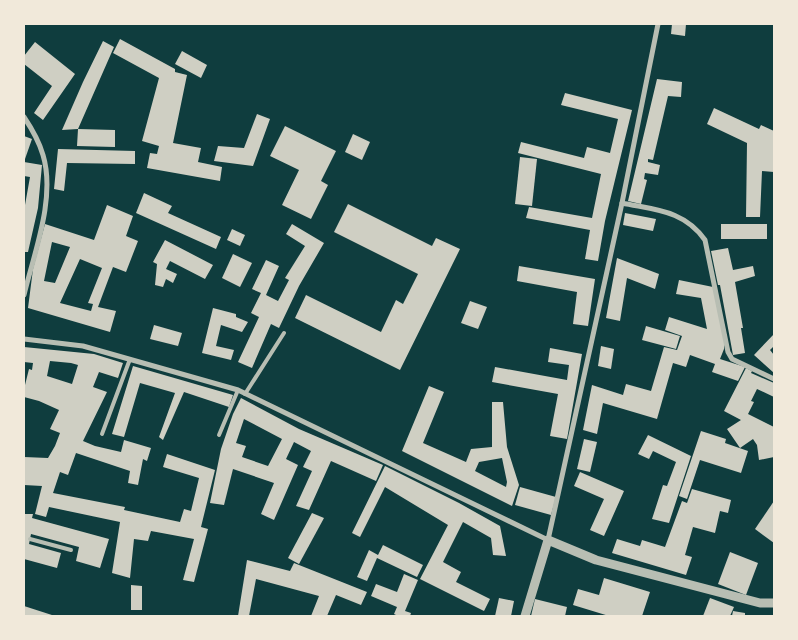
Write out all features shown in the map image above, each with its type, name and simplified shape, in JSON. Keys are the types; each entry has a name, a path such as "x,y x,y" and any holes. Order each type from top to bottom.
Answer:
{"street":[{"path":"525,616 548,540 622,203 658,24"},
{"path":"24,117 35,134 44,156 48,186 44,216 24,295"},
{"path":"622,203 672,214 686,220 697,228 705,240 728,352 732,359 774,379"},
{"path":"24,338 83,346 238,390 548,540 596,560 760,603 774,603"}],"lane":[{"path":"245,394 284,333"},
{"path":"102,434 130,359"},
{"path":"219,436 238,390"},
{"path":"30,539 71,550"}],"building":[{"path":"672,24 686,24 685,36 671,34"},
{"path":"120,39 175,69 175,72 187,75 173,143 201,148 198,162 222,167 220,181 147,168 150,153 157,154 159,146 142,141 159,78 113,53"},
{"path":"103,41 114,47 78,129 62,130"},
{"path":"35,42 75,74 43,120 34,113 52,86 24,64 24,56"},
{"path":"182,51 207,65 201,78 175,64"},
{"path":"657,79 682,82 681,97 668,96 653,160 648,159 648,162 660,165 658,175 645,173 644,179 647,180 641,204 628,201"},
{"path":"565,93 632,110 605,221 598,261 585,259 590,230 526,218 529,207 592,218 601,174 518,153 521,142 584,158 587,147 610,153 618,119 561,105"},
{"path":"714,108 759,129 761,125 774,131 774,172 762,171 760,217 746,217 747,143 707,124"},
{"path":"257,114 270,119 253,166 214,161 218,146 244,148"},
{"path":"285,126 336,151 321,181 328,185 311,219 282,205 299,170 270,156"},
{"path":"78,129 115,130 115,147 77,146"},
{"path":"353,134 370,142 362,160 345,152"},
{"path":"24,136 32,139 25,159 24,158"},
{"path":"58,149 135,151 135,164 67,163 64,191 54,189"},
{"path":"520,157 537,159 532,206 515,204"},
{"path":"24,162 42,165 38,208 28,252 24,252 24,206 30,177 24,176"},
{"path":"144,193 172,206 168,213 221,237 216,249 136,213"},
{"path":"348,204 432,246 436,238 460,249 400,370 295,318 306,295 381,332 396,300 403,304 418,274 334,232"},
{"path":"107,205 133,216 126,236 138,241 126,272 113,267 98,307 116,311 110,332 28,308 33,269 45,224 94,240","holes":["52,242 70,247 55,283 44,281","80,259 102,268 88,303 93,304 91,311 60,303"]},
{"path":"625,213 656,219 653,231 623,225"},
{"path":"292,224 324,243 299,286 279,328 271,324 252,368 238,362 259,317 251,313 261,293 252,289 266,260 279,266 266,295 278,301 289,280 285,278 305,246 286,234"},
{"path":"721,224 767,224 767,239 721,239"},
{"path":"232,229 245,235 240,246 227,240"},
{"path":"165,240 213,265 205,279 170,261 166,269 177,274 173,283 166,279 163,287 155,285 157,264 153,262"},
{"path":"728,248 733,270 753,266 755,276 735,282 743,328 741,328 745,353 733,355 720,285 718,285 711,251"},
{"path":"233,254 252,263 240,287 222,278"},
{"path":"617,258 659,274 655,289 627,278 620,321 606,318"},
{"path":"519,266 595,279 588,326 573,324 577,292 517,281"},
{"path":"679,280 713,287 724,337 724,349 720,359 745,367 738,381 712,372 715,364 690,355 686,367 673,363 657,419 603,403 597,434 583,430 592,385 623,395 626,384 651,391 664,347 677,350 682,336 665,330 669,317 707,329 701,298 676,294"},
{"path":"470,301 487,307 478,329 461,323"},
{"path":"213,308 236,314 236,317 248,322 242,332 221,325 216,346 234,350 231,360 202,353"},
{"path":"154,325 182,333 178,346 150,339"},
{"path":"646,326 680,336 676,349 642,340"},
{"path":"774,334 774,346 770,350 774,355 774,373 754,355"},
{"path":"601,346 614,349 611,369 598,366"},
{"path":"24,347 94,354 123,363 118,378 99,372 93,387 107,392 83,441 121,452 124,440 151,448 147,461 143,459 138,485 128,483 130,471 76,453 68,475 60,472 53,493 125,507 124,510 180,522 184,509 191,511 199,478 163,467 167,454 215,470 201,527 208,529 194,582 183,580 194,539 151,531 148,541 134,539 130,578 112,573 120,522 49,507 46,517 35,514 42,486 24,485 24,457 48,458 60,433 50,429 59,410 24,397 29,369 32,370 33,363 24,362","holes":["50,361 78,365 72,384 47,376"]},
{"path":"550,348 582,354 567,439 550,436 558,394 492,382 495,367 567,380 569,365 548,362"},
{"path":"133,366 233,395 229,407 184,392 163,440 159,437 175,393 140,383 124,437 112,434"},
{"path":"746,368 752,371 751,373 774,383 774,397 757,389 751,401 754,402 748,414 774,427 774,457 759,460 757,445 753,439 740,448 727,429 741,420 724,411"},
{"path":"429,386 444,392 423,443 466,462 471,449 492,447 492,402 503,402 507,447 519,485 512,506 402,451","holes":["502,458 507,482 506,487 475,471 479,462"]},
{"path":"241,398 299,429 383,465 376,481 331,461 309,510 296,506 312,471 303,467 311,451 294,442 286,459 298,465 274,520 261,514 274,483 233,469 224,505 210,503 221,449 233,414","holes":["244,419 282,439 268,466 242,457 246,446 236,443"]},
{"path":"701,431 726,439 725,443 748,451 741,473 700,460 687,499 679,496"},
{"path":"648,435 691,456 669,523 652,519 663,485 667,486 676,462 653,451 649,459 638,454"},
{"path":"584,439 597,442 590,472 577,469"},
{"path":"385,466 500,526 506,556 493,555 491,538 463,522 443,562 461,572 456,582 490,599 484,611 420,579 448,525 385,487 360,537 352,533"},
{"path":"580,472 624,491 604,536 590,530 604,499 574,486"},
{"path":"520,487 556,497 551,515 515,505"},
{"path":"692,489 731,500 728,513 720,511 715,533 693,527 685,555 692,557 686,575 612,553 617,539 640,546 642,540 665,547 682,501 687,503"},
{"path":"774,501 774,543 755,529"},
{"path":"312,513 324,518 299,564 288,558"},
{"path":"24,514 33,514 32,518 109,539 100,568 76,561 79,547 31,534 29,544 61,553 57,568 24,559"},
{"path":"383,545 423,565 417,577 377,558 367,581 357,577 369,550 378,555"},
{"path":"730,552 758,563 746,595 718,584"},
{"path":"247,560 290,571 294,563 367,592 361,605 336,595 327,616 311,616 319,596 256,579 249,616 238,616"},
{"path":"404,574 418,580 405,611 411,613 410,616 398,616 394,614 397,607 371,596 376,584 397,592"},
{"path":"604,578 650,592 642,616 609,616 573,605 578,589 599,595"},
{"path":"131,585 142,586 142,610 131,610"},
{"path":"499,598 514,601 511,616 495,616"},
{"path":"710,598 734,607 730,616 703,616"},
{"path":"535,599 567,607 565,616 531,616"},
{"path":"24,606 55,616 24,616"},
{"path":"733,611 745,613 745,616 732,616"}]}
